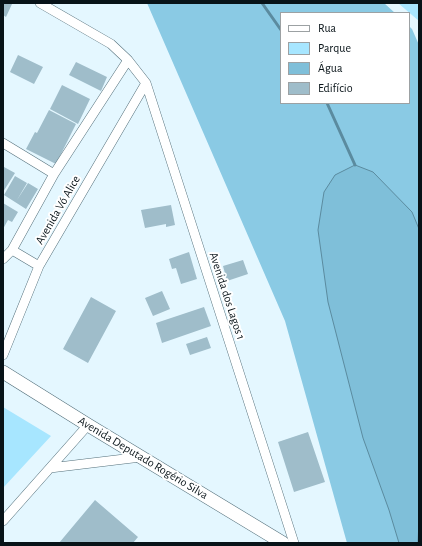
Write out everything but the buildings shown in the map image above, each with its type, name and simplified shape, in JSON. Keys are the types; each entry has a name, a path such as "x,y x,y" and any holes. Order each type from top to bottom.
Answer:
{"street":[{"name":"Avenida dos Lagos 1","path":"40,3 111,44 128,60 146,83 294,543"},
{"name":"Avenida Vó Alice","path":"3,260 12,250 54,174 128,60"},
{"name":"Avenida Vó Alice","path":"3,355 39,266 146,83"},
{"path":"3,143 54,174"},
{"path":"12,250 39,266"},
{"name":"Avenida Deputado Rogério Silva","path":"3,372 284,543"},
{"path":"3,521 88,425"},
{"path":"50,468 141,457"}],"green space":[{"path":"398,3 419,3 419,21 410,12"},
{"path":"3,407 51,436 3,488"}],"shaded area":[{"path":"147,3 384,3 394,12 280,12 280,104 410,104 410,27 412,29 419,45 419,543 347,543 285,321"}],"water":[{"path":"355,165 373,172 412,212 419,229 418,543 399,543 389,510 363,438 328,302 318,230 324,192 335,175"}],"waterway":[{"path":"262,3 280,29"},
{"path":"327,104 355,165"}]}
